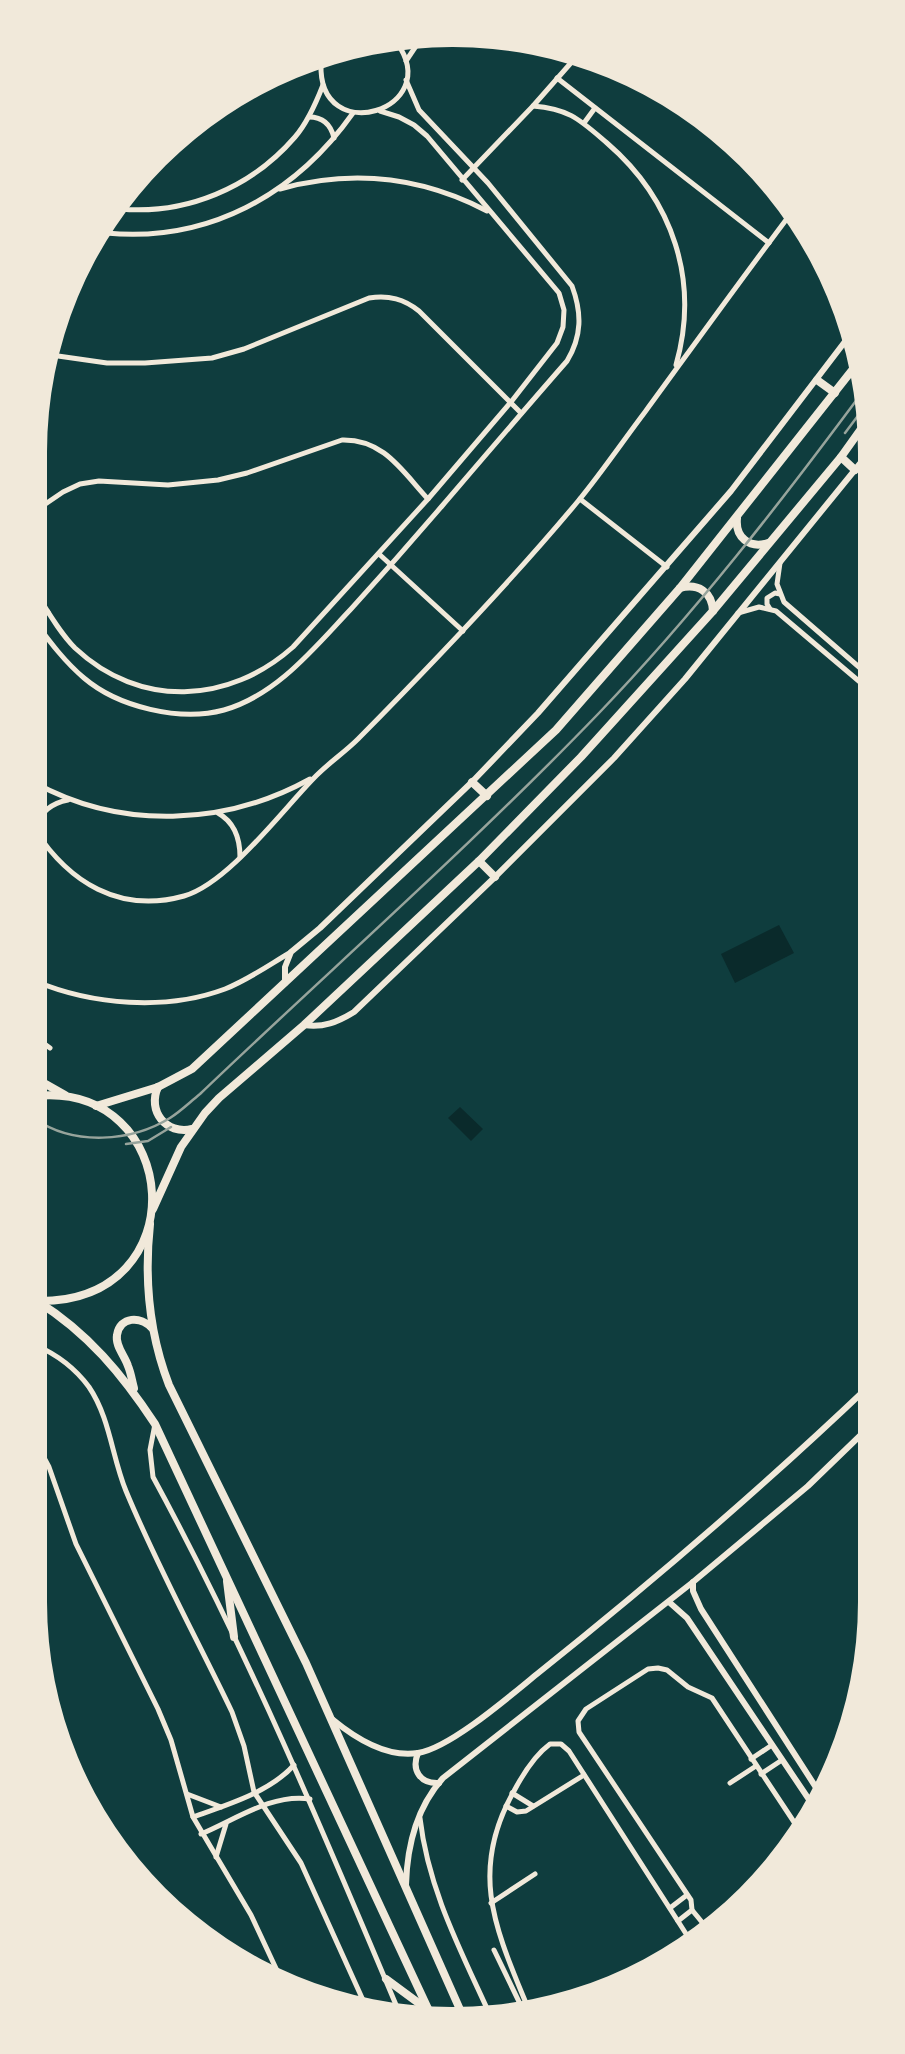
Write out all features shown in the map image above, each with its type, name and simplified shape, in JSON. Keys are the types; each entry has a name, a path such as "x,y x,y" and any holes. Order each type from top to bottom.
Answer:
{"main road":[{"path":"96,1106 158,1087 192,1069 556,730 680,588 850,373"},
{"path":"817,380 835,393"},
{"path":"459,2007 332,1719 169,1385 153,1330 147,1267 153,1209 181,1147 192,1129 219,1098 304,1025 479,861 581,757 713,611 857,434"},
{"path":"841,457 855,470"},
{"path":"737,518 737,528 745,541 760,545 769,543"},
{"path":"680,588 694,586 703,590 710,597 713,611"},
{"path":"472,782 487,796"},
{"path":"479,861 495,877"},
{"path":"47,1085 67,1097 96,1106 111,1115 136,1141 152,1185 153,1209"},
{"path":"158,1087 155,1104 161,1119 175,1129 192,1129"},
{"path":"47,1096 67,1097"},
{"path":"47,1301 81,1297 114,1280 135,1257 150,1224"},
{"path":"47,1309 86,1337 112,1364 155,1424 426,2006"},
{"path":"135,1393 129,1367 117,1341 117,1332 122,1324 135,1319 148,1323 153,1330"},
{"path":"226,1574 234,1637"},
{"path":"386,1979 420,2005"}],"street":[{"path":"406,61 414,49"},
{"path":"47,637 85,680 127,702 165,713 192,714 223,710 246,701 292,671 391,565 573,351 580,323 579,305 572,286 474,167 419,110 406,80 406,61 401,51"},
{"path":"462,180 569,65"},
{"path":"321,69 323,85 334,102 353,113 380,111 397,99 406,80"},
{"path":"557,78 769,243"},
{"path":"129,209 165,209 191,204 215,196 239,183 275,157 296,136 309,117 323,85"},
{"path":"533,106 560,109 584,123 618,152 646,184 667,221 678,250 686,310 683,340 675,371"},
{"path":"584,123 595,108"},
{"path":"48,612 77,649 121,678 146,687 173,691 213,689 251,677 293,647 379,554 511,402 557,343 563,327 564,310 559,293 427,136 399,117 380,111"},
{"path":"112,233 156,235 181,232 229,216 277,189 300,172 334,138 353,113"},
{"path":"309,117 324,121 334,138"},
{"path":"277,189 330,178 385,178 439,189 489,212"},
{"path":"47,848 66,870 89,885 114,896 141,900 186,896 225,873 316,776 355,742 463,631 580,499 785,221"},
{"path":"59,356 107,363 212,358 244,349 369,298 390,297 411,305 522,412"},
{"path":"47,985 79,995 110,1000 171,1001 197,997 248,978 290,952 320,928 472,782 538,713 731,491 843,345"},
{"path":"47,503 80,484 99,481 169,485 218,480 247,473 342,440 369,443 382,450 428,499"},
{"path":"304,1025 329,1024 354,1012 614,758 685,679 858,466"},
{"path":"580,499 667,567"},
{"path":"379,554 463,631"},
{"path":"780,563 777,584 784,602 858,666"},
{"path":"770,609 766,601 769,596 780,594"},
{"path":"738,613 748,609 770,609 787,619 858,680"},
{"path":"47,789 71,800 99,808 150,816 195,816 258,802 316,776"},
{"path":"47,810 71,800"},
{"path":"218,813 228,820 235,831 240,857"},
{"path":"285,984 285,967 290,952"},
{"path":"47,1351 74,1369 88,1386 104,1414 121,1477 135,1511 232,1712 244,1746 254,1792 301,1863 361,1996"},
{"path":"332,1719 359,1739 392,1751 418,1753 444,1743 500,1704 626,1603 858,1396"},
{"path":"155,1424 150,1450 153,1477 234,1637 310,1798 395,2002"},
{"path":"406,1885 410,1843 419,1816 439,1783 669,1602 808,1486 858,1438"},
{"path":"47,1463 76,1544 171,1740 193,1817 251,1915 275,1966"},
{"path":"693,1582 697,1603 814,1784"},
{"path":"669,1602 687,1618 807,1797"},
{"path":"703,1642 715,1632"},
{"path":"720,1668 732,1658"},
{"path":"701,1921 692,1910 688,1895 579,1732 579,1717 586,1709 644,1671 663,1668 688,1687 712,1698 793,1821"},
{"path":"525,2000 498,1935 491,1903 491,1857 496,1832 512,1793 527,1770 550,1744 564,1745 685,1933"},
{"path":"751,1759 772,1745"},
{"path":"418,1753 415,1765 417,1773 429,1783 439,1783"},
{"path":"761,1774 782,1759"},
{"path":"193,1817 254,1792 282,1776 294,1765"},
{"path":"730,1783 756,1766"},
{"path":"506,1806 513,1811 522,1812 584,1775"},
{"path":"512,1793 533,1806"},
{"path":"187,1794 221,1807"},
{"path":"201,1834 288,1798 310,1798"},
{"path":"419,1816 434,1887 486,2005"},
{"path":"216,1857 226,1824"},
{"path":"491,1903 535,1874"},
{"path":"670,1908 688,1895"},
{"path":"678,1921 692,1910"},
{"path":"494,1950 519,2001"}],"water":[{"path":"779,925 794,953 735,983 721,954"},
{"path":"460,1107 483,1129 471,1141 448,1118"}],"railway":[{"path":"47,1126 85,1137 120,1136 155,1126 170,1118 200,1094 452,859 635,675 736,556 854,403"},
{"path":"845,433 856,418"},
{"path":"126,1144 148,1141 171,1127"}]}
